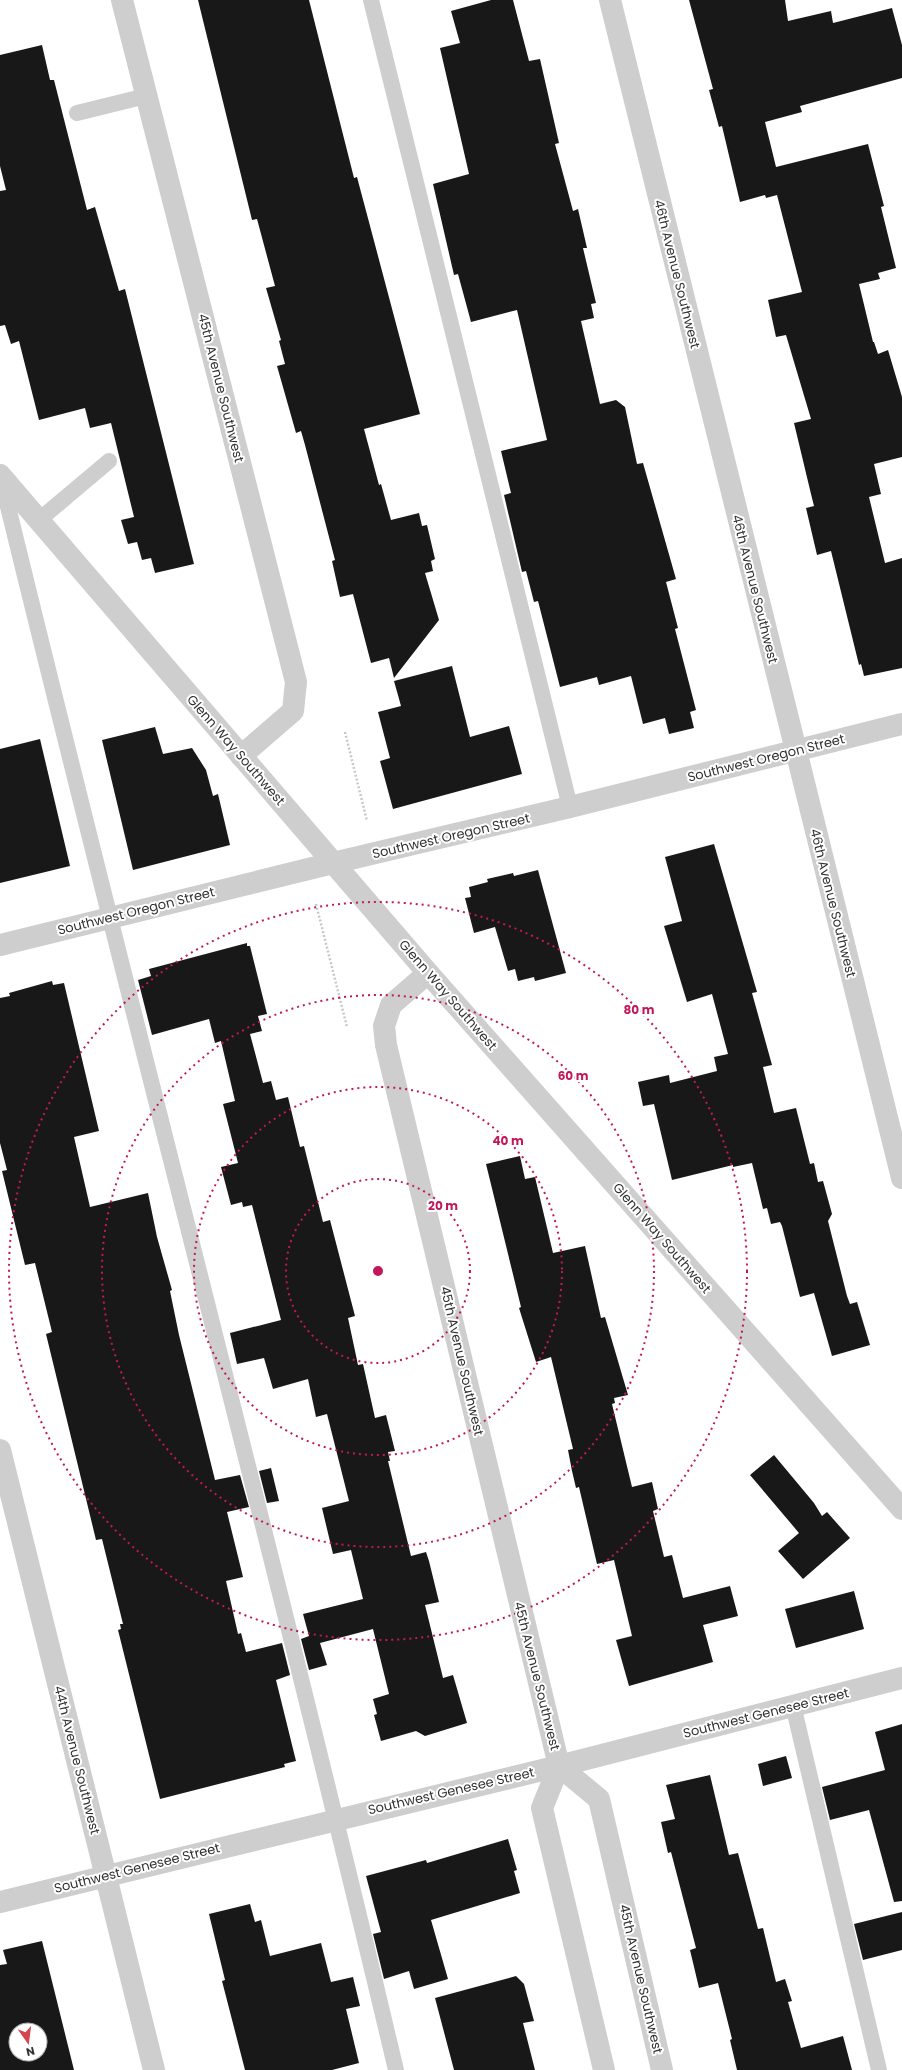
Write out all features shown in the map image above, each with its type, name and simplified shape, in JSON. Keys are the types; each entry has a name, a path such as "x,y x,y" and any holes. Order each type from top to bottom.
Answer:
{"street":[{"name":"45th Avenue Southwest","path":"122,0 296,682 293,711 241,756"},
{"name":"46th Avenue Southwest","path":"610,0 794,750 902,1178"},
{"name":"Glenn Way Southwest","path":"0,475 428,973 902,1509"},
{"name":"Southwest Oregon Street","path":"0,945 333,863 570,807 902,724"},
{"name":"45th Avenue Southwest","path":"428,973 391,1004 384,1026 386,1045 559,1766 542,1808 604,2070"},
{"name":"44th Avenue Southwest","path":"0,1450 65,1718 107,1875 154,2070"},
{"name":"Southwest Genesee Street","path":"0,1902 336,1819 559,1766 902,1678"},
{"name":"45th Avenue Southwest","path":"559,1766 599,1799 662,2070"}],"lane":[{"path":"370,0 570,807"},
{"path":"78,113 146,96"},
{"path":"39,520 108,461"},
{"path":"0,475 109,918 336,1819 396,2070"},
{"path":"793,1705 879,2070"}],"path":[{"path":"345,732 368,821"},
{"path":"316,904 347,1027"}],"building":[{"path":"198,0 309,0 354,178 357,177 420,414 364,429 379,485 381,484 391,520 419,513 422,526 427,525 435,559 431,561 433,571 425,573 439,620 394,678 389,658 371,663 353,594 340,597 332,561 335,560 305,445 301,431 296,433 277,366 285,364 279,341 281,340 266,288 275,286 257,219 252,220"},
{"path":"491,0 513,0 529,61 540,59 559,143 555,144 573,211 578,209 587,248 583,248 596,303 591,304 594,318 581,321 600,404 616,400 625,407 637,464 643,463 676,579 666,582 678,628 675,629 696,710 690,712 694,728 669,734 665,718 643,724 631,676 599,685 597,677 560,687 538,601 534,602 526,571 522,572 504,495 511,493 501,451 547,440 517,310 471,322 458,274 454,275 433,184 469,174 440,48 460,43 451,11"},
{"path":"689,0 785,0 788,21 831,11 833,23 892,8 902,45 902,78 800,106 802,112 765,122 776,167 868,144 884,206 881,207 896,268 878,273 880,279 859,284 873,342 878,354 888,350 902,397 902,457 874,464 881,494 869,497 885,563 902,558 902,668 864,676 861,664 859,665 831,551 817,555 806,508 814,506 794,423 811,419 786,335 776,337 768,300 802,292 777,195 766,198 765,195 740,202 722,126 719,127 709,90 713,89"},
{"path":"42,45 50,80 54,80 87,210 95,207 119,291 125,289 194,564 155,573 151,558 142,560 137,542 128,544 121,520 134,517 111,423 90,428 85,408 39,420 19,341 11,344 5,325 0,326 0,191 6,190 0,166 0,55"},
{"path":"452,666 470,737 509,726 522,774 393,809 380,761 390,758 378,712 401,706 394,681"},
{"path":"155,727 163,754 192,748 206,770 213,796 218,794 230,845 133,870 102,740"},
{"path":"40,739 70,866 0,883 0,749"},
{"path":"714,844 757,992 752,993 772,1065 763,1067 774,1113 796,1108 810,1164 814,1163 818,1182 823,1181 832,1214 828,1221 847,1296 850,1304 857,1302 870,1345 832,1356 814,1293 800,1297 782,1226 780,1222 771,1224 767,1208 763,1209 752,1163 733,1167 733,1165 672,1180 654,1104 643,1106 638,1082 669,1075 670,1083 717,1071 714,1057 728,1054 712,994 687,1002 664,926 682,921 665,857"},
{"path":"538,870 566,973 535,981 534,977 518,981 515,969 508,971 495,927 474,933 465,898 471,897 469,887 488,882 487,879 513,873 514,876"},
{"path":"247,943 247,946 250,946 267,1014 258,1016 262,1031 250,1034 263,1083 271,1081 276,1100 288,1097 300,1147 304,1146 323,1222 330,1220 355,1316 348,1318 358,1365 363,1364 375,1418 386,1415 395,1451 388,1452 390,1461 388,1461 411,1556 426,1552 429,1561 439,1602 425,1605 443,1678 453,1675 467,1723 425,1736 416,1731 381,1741 374,1715 377,1714 373,1699 389,1694 373,1629 320,1643 327,1665 309,1670 301,1639 309,1636 303,1614 363,1599 351,1550 333,1554 322,1508 349,1501 327,1414 316,1417 308,1379 273,1389 264,1358 237,1364 230,1333 281,1320 252,1205 243,1207 242,1202 231,1205 221,1167 238,1163 223,1104 235,1101 221,1041 215,1043 209,1019 152,1035 138,980 151,976 149,969"},
{"path":"52,981 53,985 64,983 99,1131 74,1137 90,1207 148,1193 157,1237 172,1290 170,1291 179,1335 215,1480 240,1475 249,1507 227,1512 243,1577 226,1581 238,1634 241,1633 246,1652 282,1643 290,1675 276,1680 296,1761 284,1764 285,1767 160,1799 118,1630 121,1629 120,1624 123,1624 102,1539 96,1540 46,1334 52,1332 35,1263 25,1265 2,1171 7,1170 0,1143 0,998 10,996 9,993"},
{"path":"520,1156 525,1179 535,1177 553,1253 585,1246 601,1318 605,1317 628,1395 614,1398 615,1403 612,1404 632,1487 652,1482 658,1509 653,1511 664,1557 672,1555 683,1598 730,1586 738,1616 703,1625 713,1662 629,1686 616,1640 632,1636 614,1560 597,1564 579,1487 576,1488 572,1471 568,1450 573,1449 551,1357 536,1362 519,1308 521,1307 486,1164"},
{"path":"774,1455 814,1503 822,1516 827,1512 850,1538 803,1579 778,1551 799,1533 750,1475"},
{"path":"271,1468 279,1501 267,1503 259,1471"},
{"path":"854,1591 864,1629 796,1648 785,1609"},
{"path":"902,1724 902,1901 894,1902 869,1810 830,1820 822,1787 885,1770 875,1732"},
{"path":"786,1756 792,1778 763,1786 758,1764"},
{"path":"710,1775 729,1855 738,1853 758,1929 763,1928 776,1982 785,1979 792,2001 788,2002 801,2048 843,2036 852,2070 737,2070 730,2040 732,2039 718,1983 699,1988 690,1950 696,1948 671,1852 668,1853 661,1822 675,1819 666,1785"},
{"path":"508,1839 517,1870 514,1871 520,1893 431,1920 448,1979 414,1989 409,1971 384,1979 373,1934 381,1932 366,1876 426,1860 427,1863"},
{"path":"250,1904 255,1922 261,1920 270,1956 321,1943 331,1982 353,1977 360,2006 346,2009 359,2063 332,2070 245,2070 222,1981 225,1980 209,1914"},
{"path":"902,1912 902,1950 863,1960 854,1924"},
{"path":"42,1941 74,2070 0,2070 0,1965 7,1964 3,1950"},
{"path":"516,1976 524,1984 534,2021 523,2023 535,2070 454,2070 435,1998"}]}
